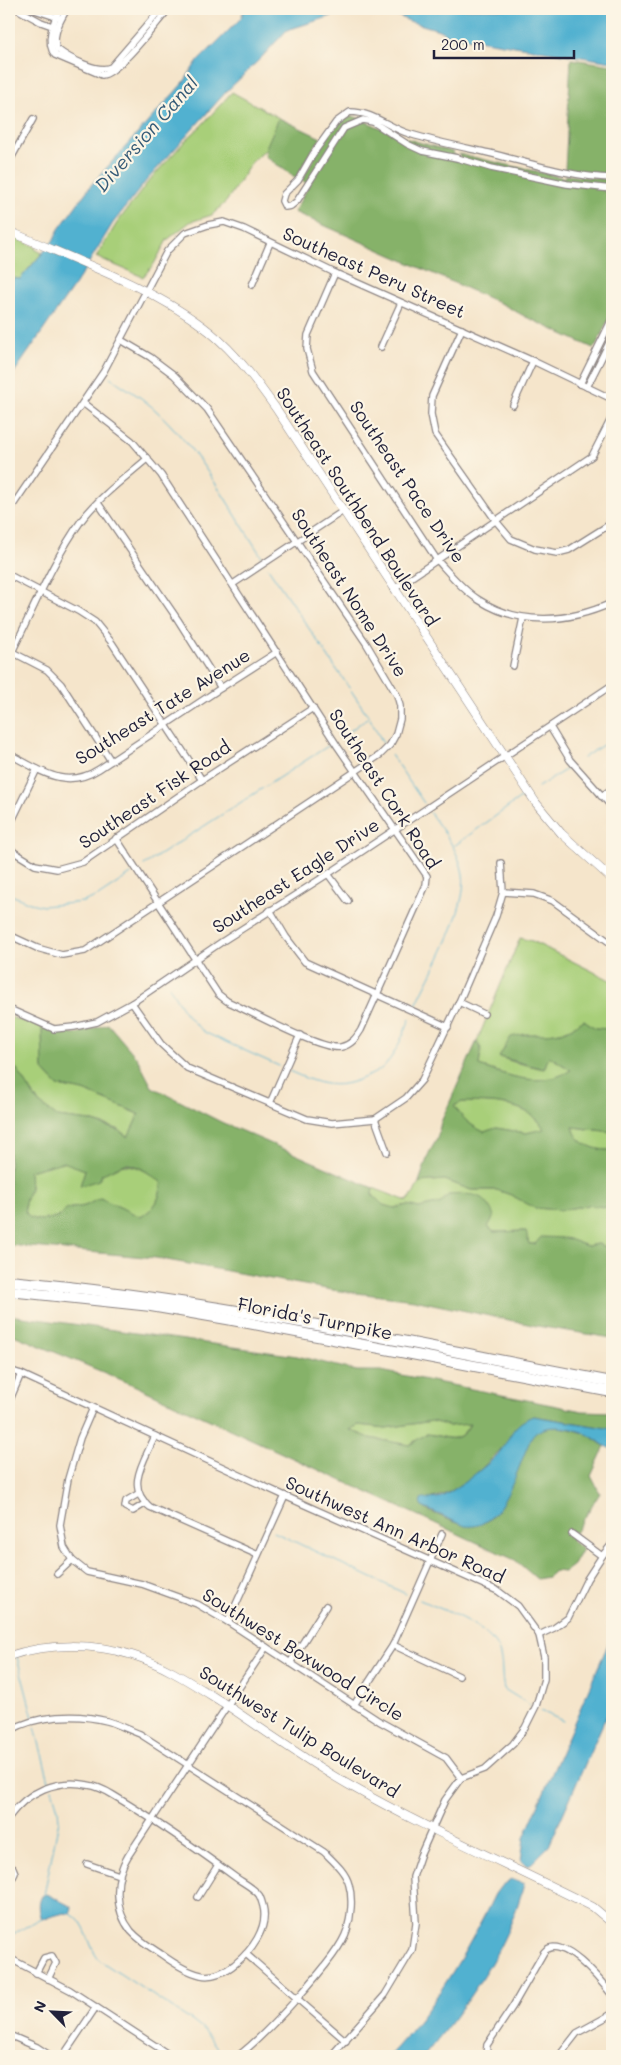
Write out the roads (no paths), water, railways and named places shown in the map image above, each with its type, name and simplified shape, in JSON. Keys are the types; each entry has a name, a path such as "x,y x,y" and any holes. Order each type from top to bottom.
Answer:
{"highway":[{"name":"Florida's Turnpike","path":"9,1281 152,1297 227,1309 612,1382"},
{"name":"Florida's Turnpike","path":"9,1291 67,1296 180,1311 612,1392"}],"street":[{"path":"17,9 40,22 56,27"},
{"path":"32,9 59,18"},
{"path":"60,9 59,18 49,45 50,49 55,55 79,64 102,76 111,70 148,28 169,9"},
{"path":"59,18 67,9"},
{"path":"148,28 161,9"},
{"path":"612,178 579,175 456,146 406,133 364,113 350,112 336,122 313,154 298,180 284,194 282,201 285,207 294,205 344,128 363,120 372,122 415,148 491,168 558,182 612,189"},
{"path":"363,120 364,113"},
{"path":"9,162 33,119"},
{"path":"456,146 457,158"},
{"path":"298,180 306,186"},
{"name":"Southeast Peru Street","path":"145,292 167,251 185,233 224,222 244,229 270,243 533,361 612,399"},
{"name":"Southeast Southbend Boulevard","path":"9,231 169,304 210,332 242,364 276,410 536,803 561,833 612,879"},
{"path":"252,285 270,243"},
{"name":"Southeast Pace Drive","path":"335,273 308,335 307,349 313,371 437,560 460,585 478,600 523,618 555,619 577,616 612,603"},
{"path":"9,511 104,371 145,292"},
{"path":"381,347 401,303"},
{"path":"580,384 612,318"},
{"path":"462,329 432,396 431,414 435,434 496,521 511,539 535,550 557,553 569,550 612,523"},
{"path":"587,387 612,337"},
{"name":"Southeast Nome Drive","path":"9,935 62,956 85,951 380,755 390,744 400,719 397,695 366,643 208,409 174,376 150,357 121,340"},
{"path":"513,405 533,361"},
{"name":"Southeast Cork Road","path":"83,403 132,440 148,458 233,584 355,772 427,876 426,885 378,996 355,1040 343,1047 332,1048 300,1035 223,998 214,988 116,838"},
{"path":"394,589 592,456 612,417"},
{"path":"110,761 62,684 46,670 10,655 63,551 82,520 148,458"},
{"path":"98,503 178,620 220,688"},
{"path":"233,584 342,512"},
{"path":"9,575 95,622 112,643 202,780"},
{"path":"513,666 523,618"},
{"name":"Southeast Tate Avenue","path":"9,754 60,779 70,780 91,774 277,652"},
{"name":"Southeast Eagle Drive","path":"9,1009 54,1029 97,1022 132,1003 612,685"},
{"name":"Southeast Fisk Road","path":"9,846 14,852 34,864 57,869 83,862 202,780 313,708"},
{"path":"550,726 570,760 612,807"},
{"path":"9,827 37,769"},
{"path":"601,796 612,789"},
{"path":"132,1003 161,1044 187,1068 307,1119 332,1123 375,1119 406,1098 422,1080 487,941 503,892 501,863"},
{"path":"328,874 348,901"},
{"path":"503,892 534,894 553,901 612,944"},
{"path":"270,910 294,949 305,962 448,1027"},
{"path":"460,1002 484,1014"},
{"path":"270,1103 300,1035"},
{"path":"375,1119 388,1152"},
{"name":"Southwest Ann Arbor Road","path":"9,1370 506,1596 523,1612 539,1636 544,1658 544,1679 536,1706 525,1728 513,1744 485,1769 462,1778"},
{"path":"9,1402 21,1374"},
{"path":"57,1574 72,1560 64,1547 60,1525 68,1479 80,1438 93,1408"},
{"path":"155,1436 138,1473 136,1483 138,1494 146,1503 258,1556"},
{"path":"138,1494 126,1502 125,1507 127,1510 133,1511 146,1503"},
{"path":"228,1622 285,1496"},
{"path":"354,1705 393,1644 442,1534"},
{"path":"572,1534 602,1556"},
{"path":"539,1636 568,1618 602,1556 612,1544"},
{"name":"Southwest Boxwood Circle","path":"72,1560 87,1572 142,1584 175,1594 197,1604 228,1622 394,1730 446,1758 462,1778"},
{"path":"290,1663 326,1606"},
{"path":"393,1644 458,1676"},
{"name":"Southwest Tulip Boulevard","path":"9,1656 39,1648 78,1646 130,1654 171,1671 348,1784 432,1829 585,1904 612,1923"},
{"path":"9,1816 24,1800 38,1791 53,1785 71,1783 99,1787 152,1820 259,1894 264,1907 263,1925 246,1954 234,1966 217,1974 202,1976 173,1963 141,1941 130,1929 122,1915 118,1898 119,1875 124,1862 152,1820 189,1765 266,1647"},
{"path":"9,1731 40,1720 74,1716 107,1721 140,1734 324,1852 338,1867 349,1884 352,1902 347,1930 336,1952 296,1999 238,2056"},
{"path":"331,2056 385,1995 412,1950 416,1922 413,1877 420,1856 445,1800 462,1778"},
{"path":"87,1864 119,1875"},
{"path":"198,1897 218,1865"},
{"path":"9,1866 13,1868 15,1873 13,1878 9,1879"},
{"path":"486,2056 487,2045 548,1948 557,1946 575,1957 597,1977 612,1996"},
{"path":"246,1954 346,2041"},
{"path":"36,1973 44,1958 52,1956 56,1963 48,1979"},
{"path":"9,1958 96,2007 171,2056"},
{"path":"63,2056 96,2007"},
{"path":"559,2056 577,2033 612,2014"},
{"path":"9,2035 37,2047 51,2056"}],"water":[{"name":"Diversion Canal","path":"244,9 612,9 612,62 448,35 439,30 409,21 386,10 365,10 335,15 287,30 226,92 146,181 113,223 80,277 9,380 9,286 14,278 20,279 53,241 59,229 92,184 184,82 196,63 241,18"},
{"path":"533,1416 612,1429 612,1449 586,1433 569,1428 552,1427 544,1429 532,1437 508,1493 500,1507 490,1518 479,1525 465,1526 422,1507 420,1503 422,1499 441,1497 454,1490 478,1471 497,1455 519,1424"},
{"path":"612,1635 612,1703 549,1846 529,1866 521,1861 524,1838"},
{"path":"511,1879 524,1884 517,1908 496,1954 470,1996 424,2056 389,2056 420,2019 448,1979 473,1937 495,1894 501,1886"},
{"path":"47,1894 72,1907 71,1914 64,1913 42,1919 40,1901 42,1896"}],"waterway":[{"path":"110,377 146,402 168,422 198,458 262,557"},
{"path":"268,568 369,717 383,743"},
{"path":"342,737 367,718"},
{"path":"583,758 612,739"},
{"path":"144,865 331,744"},
{"path":"391,755 424,803"},
{"path":"538,787 570,767"},
{"path":"454,846 522,797"},
{"path":"415,1007 447,941 460,905 463,888 463,874 458,857 430,813"},
{"path":"9,894 43,906 83,902 98,896 131,874"},
{"path":"169,986 189,1018 206,1033 279,1066"},
{"path":"289,1071 317,1082 334,1085 353,1082 369,1076 381,1069 390,1059 400,1043 410,1019"},
{"path":"274,1532 406,1594"},
{"path":"420,1600 467,1621 488,1636 496,1645 500,1655 504,1689 530,1705"},
{"path":"17,1657 33,1718"},
{"path":"541,1711 563,1721"},
{"path":"35,1727 49,1781"},
{"path":"44,1895 59,1820 52,1789"},
{"path":"71,1914 81,1923 99,1960 205,2031 223,2056"},
{"path":"9,1936 42,1919"}]}
